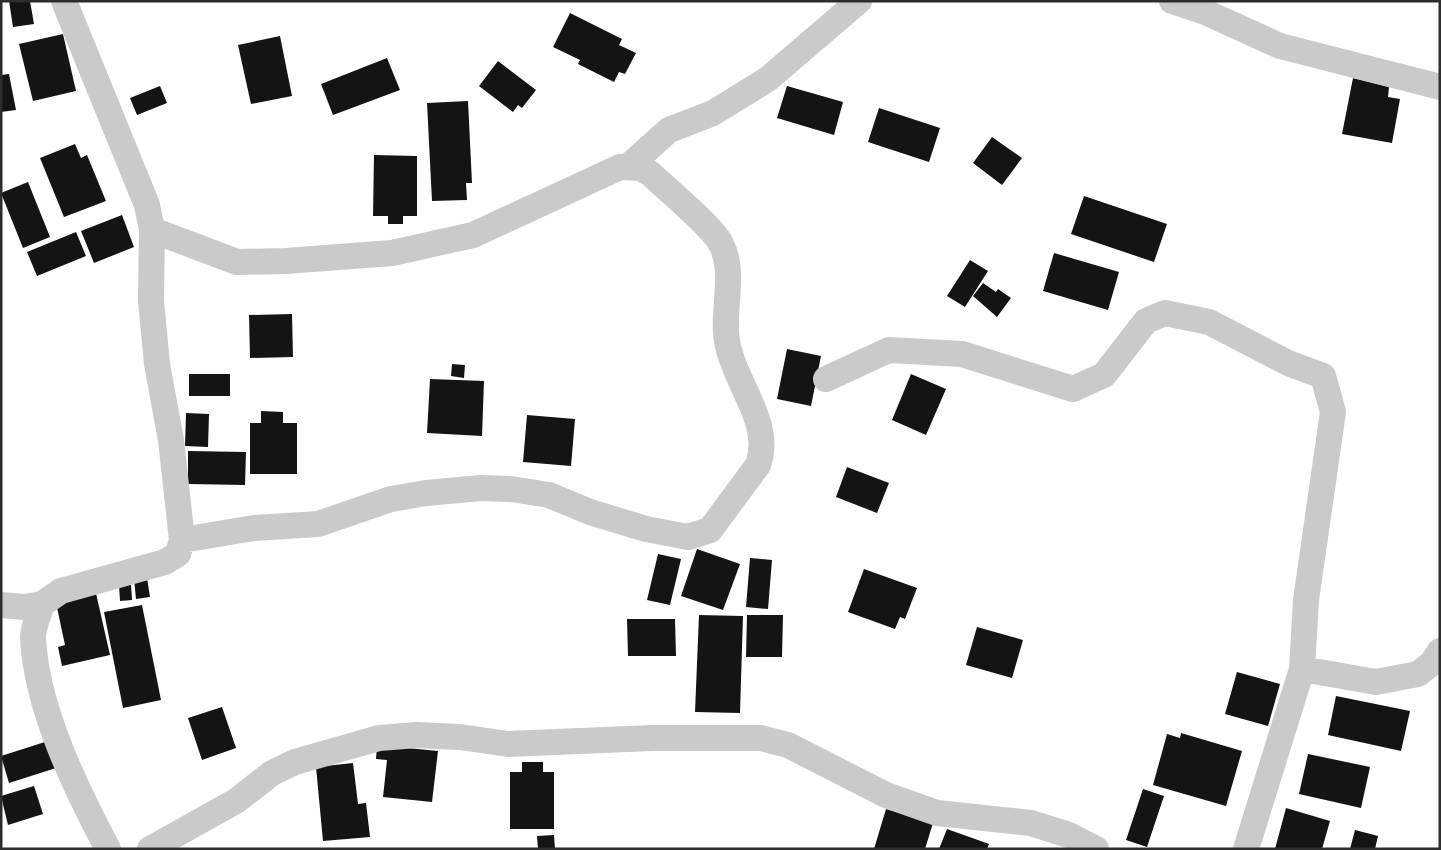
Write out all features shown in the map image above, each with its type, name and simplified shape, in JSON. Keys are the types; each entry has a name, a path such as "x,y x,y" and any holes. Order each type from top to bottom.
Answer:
{"street":[{"path":"1,605 24,607 42,604 61,591 165,562 178,554 182,540 172,440 157,364 151,301 152,230 147,205 64,1"},
{"path":"629,166 669,130 713,113 768,79 859,1"},
{"path":"1172,1 1205,12 1280,46 1440,87"},
{"path":"152,230 237,262 286,261 392,254 473,235 610,171 629,166 641,168 651,174 721,242 726,255 726,338 731,360 751,402 762,440 763,453 752,476 710,530 696,536 678,537 590,512 549,495 511,489 481,488 426,492 391,499 368,505 318,524 254,528 182,540"},
{"path":"826,379 889,350 962,354 1073,389 1104,375 1146,321 1166,314 1209,322 1288,363 1324,376 1333,412 1306,600 1302,669 1246,849"},
{"path":"42,604 33,635 38,678 58,739 90,816 108,849"},
{"path":"1302,669 1376,682 1418,674 1432,663 1440,651"},
{"path":"150,849 236,801 272,773 295,762 379,738 417,735 460,737 508,744 652,738 761,738 788,744 886,795 937,813 1031,823 1069,835 1096,849"}],"building":[{"path":"9,1 30,1 34,24 13,27"},
{"path":"570,13 622,39 619,45 636,53 625,74 619,72 614,82 578,64 580,60 553,47"},
{"path":"63,34 76,91 33,101 19,44"},
{"path":"280,36 292,96 251,104 238,45"},
{"path":"387,58 400,90 333,115 321,84"},
{"path":"498,61 536,90 522,108 518,105 513,112 479,86"},
{"path":"9,74 16,110 1,112 1,75"},
{"path":"1353,78 1389,87 1388,97 1400,99 1392,143 1342,134"},
{"path":"160,86 167,103 137,115 130,98"},
{"path":"787,86 843,102 834,135 777,118"},
{"path":"468,101 472,183 466,183 467,200 432,201 427,103"},
{"path":"879,108 940,128 929,162 868,142"},
{"path":"992,137 1022,158 1002,185 973,163"},
{"path":"75,144 81,158 87,155 106,201 64,217 40,158"},
{"path":"374,155 417,156 417,216 403,216 403,224 388,224 388,216 373,216"},
{"path":"28,182 50,237 23,248 1,193"},
{"path":"1084,196 1167,224 1154,262 1071,234"},
{"path":"122,215 134,247 94,263 81,231"},
{"path":"76,232 86,256 37,276 27,252"},
{"path":"1054,253 1119,272 1108,310 1043,291"},
{"path":"970,260 988,271 965,307 947,296"},
{"path":"983,283 996,292 998,289 1011,298 997,317 973,296"},
{"path":"292,314 293,357 250,358 249,315"},
{"path":"787,349 821,356 811,406 777,399"},
{"path":"452,364 465,365 464,378 451,376"},
{"path":"189,374 230,374 230,396 189,396"},
{"path":"911,374 946,389 926,435 892,420"},
{"path":"430,379 484,381 482,436 427,433"},
{"path":"261,411 283,412 283,423 297,423 297,474 250,474 250,423 261,423"},
{"path":"186,413 209,414 208,447 185,446"},
{"path":"527,415 575,419 571,466 523,462"},
{"path":"188,451 246,452 245,485 188,484"},
{"path":"847,467 889,483 877,513 836,497"},
{"path":"697,549 740,564 723,610 681,596"},
{"path":"658,554 681,559 670,605 647,600"},
{"path":"750,558 772,560 768,609 746,607"},
{"path":"864,569 917,588 905,619 900,617 895,629 848,612"},
{"path":"147,578 150,597 136,599 134,579"},
{"path":"131,584 132,600 120,601 119,585"},
{"path":"95,589 110,655 62,666 58,647 65,645 55,598"},
{"path":"142,605 161,700 123,708 104,612"},
{"path":"699,615 743,616 740,713 695,712"},
{"path":"747,615 783,615 782,657 746,657"},
{"path":"627,619 675,619 676,656 628,656"},
{"path":"977,627 1023,640 1012,678 966,665"},
{"path":"1237,672 1280,684 1268,726 1225,714"},
{"path":"1336,696 1410,711 1401,751 1328,735"},
{"path":"222,707 236,748 202,760 188,718"},
{"path":"1181,733 1242,751 1226,806 1153,785 1167,734 1180,738"},
{"path":"48,741 56,768 9,783 1,756"},
{"path":"377,745 438,751 432,802 383,797 387,760 376,759"},
{"path":"1308,754 1370,767 1361,808 1299,794"},
{"path":"522,762 543,762 543,772 554,772 554,829 510,829 510,772 522,772"},
{"path":"353,763 358,804 366,803 370,837 323,841 316,767"},
{"path":"34,786 43,814 8,825 1,796"},
{"path":"1143,789 1164,796 1147,847 1126,840"},
{"path":"1286,808 1330,821 1322,849 1275,849"},
{"path":"886,809 933,823 925,849 874,849"},
{"path":"947,829 989,844 987,849 939,849"},
{"path":"1355,830 1378,836 1375,849 1350,849"},
{"path":"554,835 555,849 538,849 537,836"}]}
